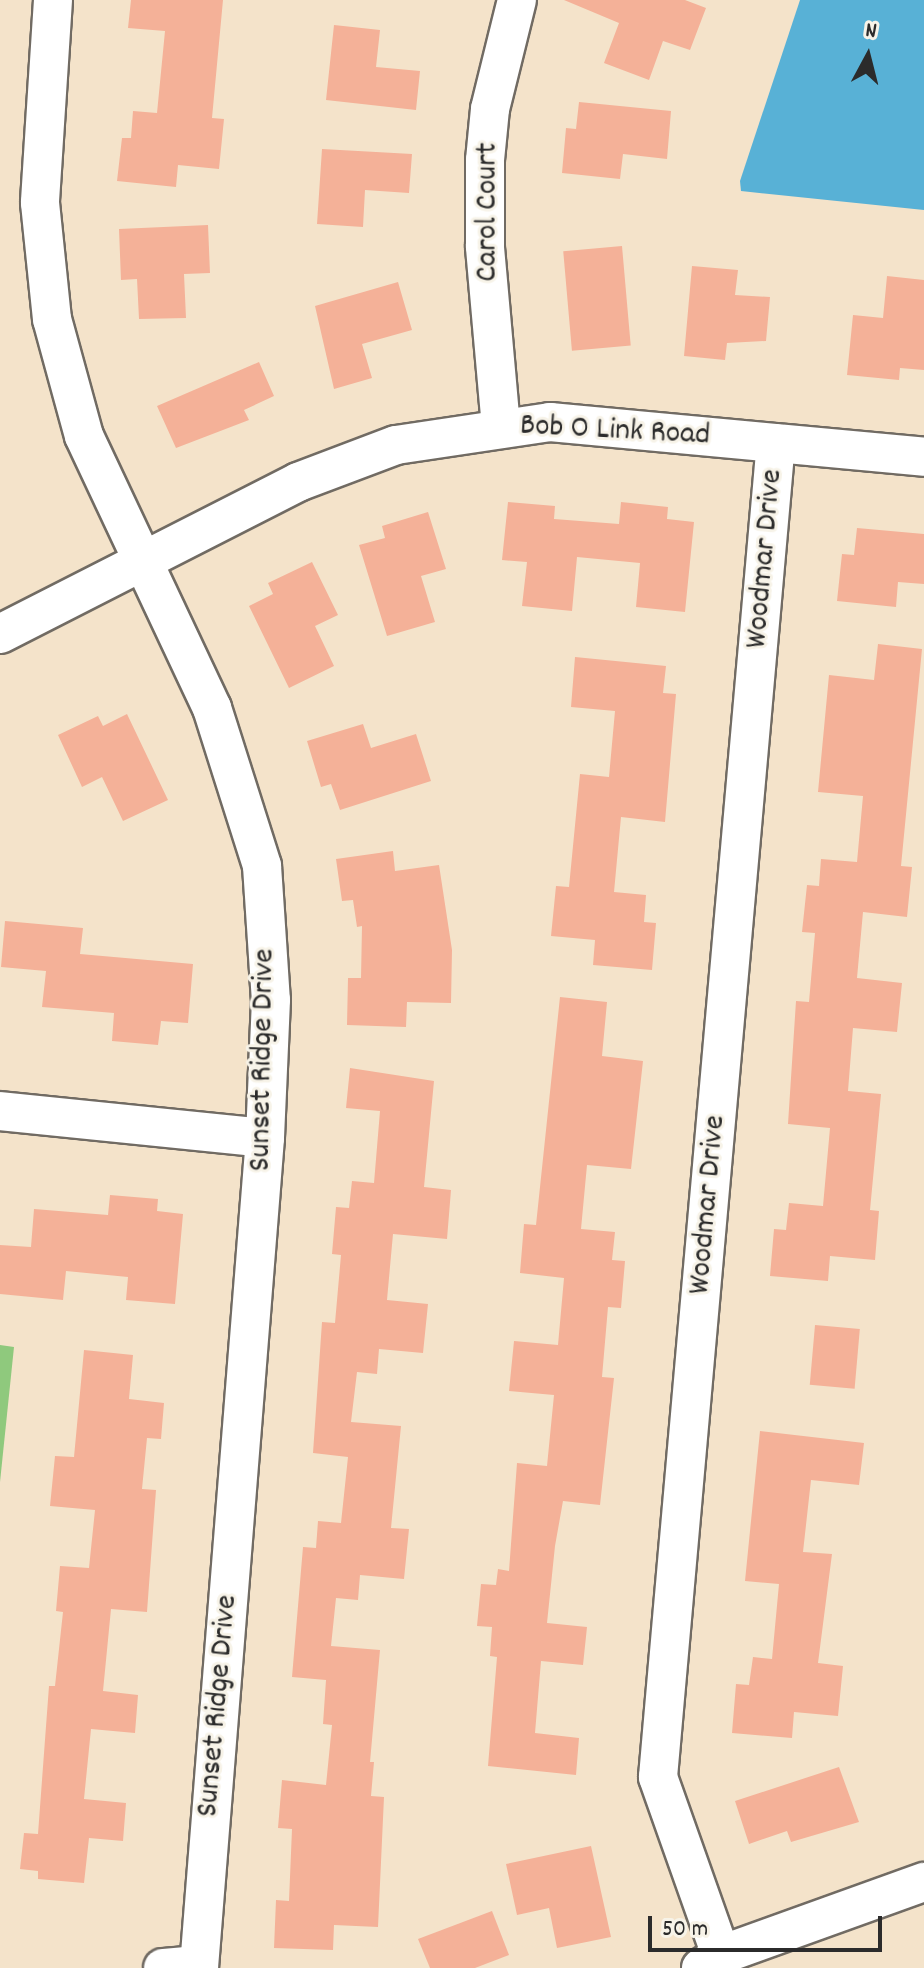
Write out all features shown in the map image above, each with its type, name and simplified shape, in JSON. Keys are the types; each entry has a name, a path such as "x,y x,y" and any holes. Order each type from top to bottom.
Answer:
{"street":[{"name":"Sunset Ridge Drive","path":"53,0 40,170 52,319 84,436 140,561 212,708 262,866 271,1000 265,1138 187,1967"},
{"name":"Carol Court","path":"501,427 485,246 485,160 490,109 517,0"},
{"name":"Bob O Link Road","path":"0,634 342,462 396,445 550,422 924,457"},
{"name":"Woodmar Drive","path":"711,1962 658,1777 776,443"},
{"path":"0,1111 265,1138"},
{"path":"711,1962 924,1882"}],"green space":[{"path":"0,1345 14,1347 0,1482"}],"water":[{"path":"800,0 924,0 924,210 741,191 740,181"}],"building":[{"path":"131,0 223,0 212,118 224,119 219,169 178,165 176,187 117,181 122,138 131,138 133,111 157,113 165,31 128,28"},
{"path":"564,0 685,0 706,8 690,50 663,41 649,80 604,63 619,23"},
{"path":"334,25 380,30 376,67 420,71 416,110 326,100"},
{"path":"579,102 671,111 667,159 623,154 620,179 562,173 566,128 576,129"},
{"path":"322,149 412,154 409,193 365,190 363,227 317,224"},
{"path":"208,225 210,273 184,274 186,318 139,319 137,279 121,280 119,229"},
{"path":"622,246 631,346 572,351 563,251"},
{"path":"692,266 738,270 735,295 770,297 766,341 727,343 725,360 684,356"},
{"path":"887,276 924,280 924,370 900,368 899,380 847,375 853,315 883,318"},
{"path":"398,282 412,330 362,344 372,378 334,389 315,306"},
{"path":"259,362 274,396 244,410 249,420 176,448 157,406"},
{"path":"508,502 555,506 554,519 619,524 621,502 668,507 667,519 694,522 685,612 636,607 640,563 577,557 572,611 522,606 527,562 502,560"},
{"path":"428,512 446,569 421,576 435,622 387,636 359,545 385,538 382,526"},
{"path":"857,528 924,534 924,584 898,582 896,607 837,601 842,554 854,555"},
{"path":"312,562 338,615 315,626 334,666 289,688 249,606 273,594 268,583"},
{"path":"878,644 922,649 901,866 912,867 907,917 863,912 857,978 902,983 897,1032 853,1028 848,1091 881,1094 870,1210 879,1211 875,1260 830,1256 828,1281 770,1276 774,1229 786,1230 789,1203 823,1206 830,1128 788,1124 796,1001 809,1002 815,933 802,932 807,885 819,886 821,859 857,862 863,796 818,792 829,675 874,680"},
{"path":"575,657 666,666 663,693 676,694 665,822 621,817 614,892 646,895 644,922 656,923 652,970 593,965 595,940 551,936 556,886 569,887 580,774 609,777 615,711 571,707"},
{"path":"127,714 168,800 123,821 102,777 82,787 58,735 98,716 103,726"},
{"path":"363,724 371,748 416,734 431,781 340,810 331,784 321,787 307,741"},
{"path":"393,851 395,871 439,865 452,950 451,1003 407,1002 406,1027 347,1025 348,978 361,978 362,926 357,927 353,900 342,901 336,859"},
{"path":"5,921 83,928 80,954 193,964 188,1023 161,1021 158,1045 112,1041 114,1013 42,1007 46,971 1,967"},
{"path":"560,997 607,1002 602,1056 643,1061 631,1169 587,1165 581,1229 615,1232 612,1260 625,1261 621,1308 608,1307 602,1377 614,1378 600,1505 563,1501 555,1546 547,1623 587,1627 583,1665 541,1661 535,1733 579,1738 576,1775 488,1766 497,1657 490,1656 492,1627 477,1626 481,1584 496,1585 498,1569 509,1571 517,1463 547,1466 554,1395 509,1391 514,1341 558,1345 564,1278 520,1273 524,1224 536,1225"},
{"path":"350,1068 434,1081 424,1187 451,1190 447,1239 393,1234 387,1300 428,1304 423,1353 379,1349 377,1374 357,1372 351,1422 401,1426 391,1528 409,1529 404,1579 360,1575 358,1600 336,1598 331,1646 380,1650 370,1762 374,1762 371,1796 384,1797 378,1927 334,1925 333,1950 274,1948 276,1900 289,1901 292,1829 278,1828 282,1780 326,1785 332,1725 323,1724 326,1680 292,1677 303,1547 316,1548 318,1521 341,1523 348,1457 313,1453 322,1322 335,1323 341,1255 332,1254 336,1207 349,1208 352,1181 374,1183 380,1111 346,1108"},
{"path":"110,1195 158,1199 157,1211 183,1214 175,1304 126,1300 128,1277 66,1271 63,1300 0,1294 0,1245 31,1247 34,1209 108,1215"},
{"path":"815,1325 860,1329 855,1389 810,1385"},
{"path":"84,1350 133,1355 129,1399 164,1403 161,1439 147,1438 142,1489 156,1490 147,1612 111,1609 103,1691 138,1695 135,1733 91,1729 84,1799 126,1803 123,1841 89,1838 84,1883 38,1879 38,1871 20,1869 24,1833 38,1834 49,1686 55,1686 63,1612 56,1611 60,1566 89,1568 95,1510 50,1506 55,1456 74,1457"},
{"path":"760,1431 864,1443 859,1485 811,1480 803,1552 832,1554 818,1663 843,1666 838,1716 794,1712 792,1738 732,1733 736,1684 749,1685 753,1657 772,1659 779,1584 745,1581"},
{"path":"839,1767 859,1822 791,1842 787,1831 749,1844 735,1801"},
{"path":"591,1846 611,1937 557,1948 549,1908 517,1915 506,1864"},
{"path":"492,1911 509,1955 475,1968 430,1968 418,1939"}]}
